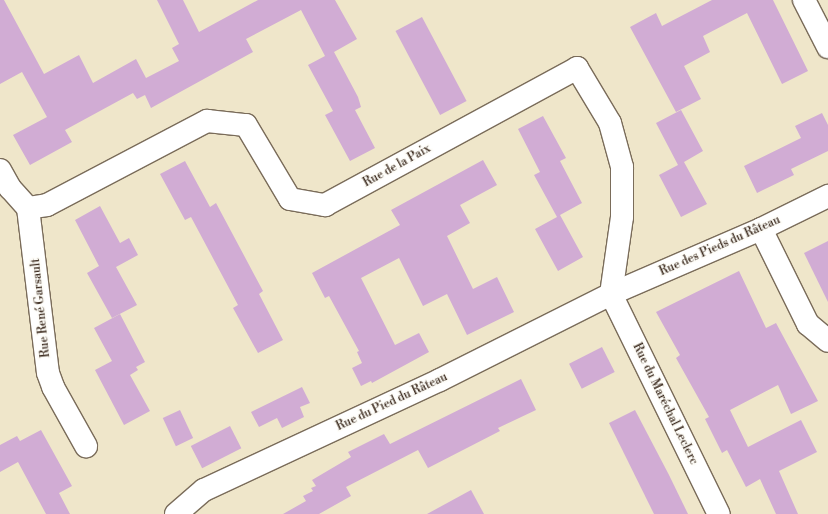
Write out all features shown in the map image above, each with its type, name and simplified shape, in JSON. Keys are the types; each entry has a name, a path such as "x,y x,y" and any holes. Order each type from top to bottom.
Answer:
{"street":[{"path":"804,0 828,47"},
{"name":"Rue de la Paix","path":"28,208 47,205 206,121 246,125 290,199 325,205 577,68 610,123 622,167 622,217 611,294"},
{"path":"0,170 10,188 28,208"},
{"name":"Rue des Pieds du Râteau","path":"611,294 761,229 828,196"},
{"name":"Rue René Garsault","path":"28,208 48,373 53,387 86,446"},
{"path":"761,229 808,324 828,341"},
{"name":"Rue du Pied du Râteau","path":"176,514 204,490 440,380 611,294"},
{"name":"Rue du Maréchal Leclerc","path":"611,294 719,514"}],"building":[{"path":"0,0 4,0 44,74 79,55 93,83 136,59 146,78 179,61 172,48 179,44 157,0 183,0 199,32 258,0 335,0 357,39 334,52 358,97 361,107 355,110 375,148 350,161 325,115 333,111 308,65 325,56 301,10 246,39 253,52 151,108 145,95 137,99 133,93 65,130 72,142 30,165 13,135 47,117 22,72 0,84"},
{"path":"712,0 773,0 808,71 782,84 747,13 703,36 710,52 684,66 701,99 676,112 630,27 656,13 662,26"},
{"path":"422,17 467,101 440,115 396,31"},
{"path":"681,110 703,151 684,162 707,204 681,217 659,175 678,165 656,123"},
{"path":"822,113 828,125 828,151 791,169 794,175 757,193 744,166 801,138 795,126"},
{"path":"543,116 566,158 560,161 582,203 560,215 583,257 558,271 535,229 557,217 534,175 540,172 518,129"},
{"path":"483,160 497,185 460,205 470,223 447,236 473,289 497,277 514,312 467,335 447,294 423,306 399,258 361,278 395,345 419,333 429,352 372,383 371,381 361,386 352,368 362,363 357,352 359,351 329,296 325,298 312,273 400,225 391,210"},
{"path":"185,161 210,207 216,203 263,291 259,294 283,340 258,353 233,308 238,305 191,217 185,220 160,174"},
{"path":"100,206 120,243 129,238 138,255 116,267 137,305 112,318 87,273 99,266 75,220"},
{"path":"828,241 828,302 804,253"},
{"path":"739,271 766,328 776,323 818,401 791,414 778,385 730,410 748,447 801,420 817,452 779,471 798,514 776,514 760,479 746,487 727,450 722,453 705,419 709,417 676,358 680,355 656,312"},
{"path":"120,314 145,362 136,367 138,370 130,375 150,411 124,425 95,370 112,361 94,328"},
{"path":"602,347 615,372 582,389 569,364"},
{"path":"521,379 536,410 498,428 500,431 428,468 418,450 346,487 351,496 319,514 283,514 306,501 303,496 313,491 311,488 316,486 312,480 351,457 348,452 384,434 390,444"},
{"path":"302,387 310,403 300,407 304,417 282,428 277,418 259,427 251,412"},
{"path":"180,410 193,438 176,446 163,418"},
{"path":"635,410 688,514 654,514 609,423"},
{"path":"230,426 241,448 202,468 191,446"},
{"path":"41,430 72,486 59,493 70,514 46,514 18,462 0,472 0,445 17,436 20,441"},
{"path":"471,490 484,514 427,514"}]}
